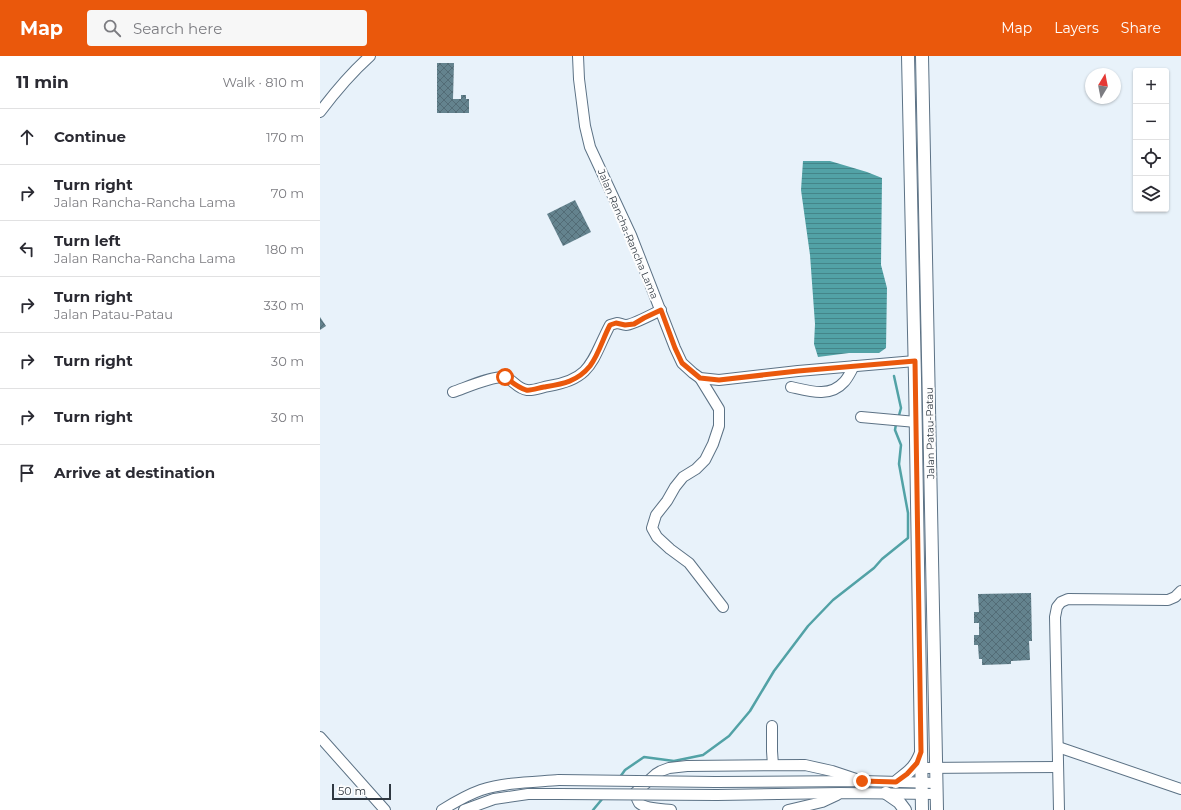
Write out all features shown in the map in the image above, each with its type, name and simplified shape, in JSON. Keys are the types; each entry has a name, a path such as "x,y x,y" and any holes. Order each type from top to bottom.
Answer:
{"main road":[{"name":"Jalan Patau-Patau","path":"908,56 915,361 922,810"},
{"name":"Jalan Patau-Patau","path":"922,56 937,810"},
{"path":"896,782 907,774 917,763 921,752"},
{"path":"886,793 899,802 905,810"}],"street":[{"path":"320,112 355,69 370,56"},
{"name":"Jalan Rancha-Rancha Lama","path":"578,56 579,79 585,126 590,147 631,235 682,363 700,378 719,409 719,426 713,444 705,460 696,469 683,478 675,487 667,501 656,515 652,528 657,537 688,563 723,607"},
{"path":"453,392 496,377 505,377 518,387 528,390 567,382 581,375 590,366 610,325 616,323 625,325 634,324 661,310"},
{"path":"700,378 719,380 798,371 915,361"},
{"path":"791,387 815,392 826,392 836,389 844,382 854,366"},
{"path":"861,417 916,422"},
{"path":"1059,810 1055,617 1057,608 1061,602 1068,598 1168,600 1175,597 1181,591"},
{"path":"772,726 772,750 774,765"},
{"path":"320,738 385,810"},
{"path":"1058,747 1181,789"},
{"path":"671,810 658,809 643,805 638,802 635,794 656,774 669,768 687,766 805,765 832,771 862,781"},
{"path":"922,768 1058,767"},
{"path":"442,810 460,799 482,790 512,784 559,780 715,782 862,781 896,782 922,788 937,789"},
{"path":"464,810 494,799 528,794 717,795 886,793 922,788"},
{"path":"788,810 822,802 840,793"}],"water":[{"path":"803,161 830,161 882,178 881,265 887,288 886,348 879,353 849,353 818,357 814,344 815,324 810,255 801,190"}],"building":[{"path":"437,63 454,63 453,99 461,99 461,95 466,95 466,99 469,99 469,113 437,113"},
{"path":"575,200 591,232 563,246 547,214"},
{"path":"320,317 326,326 320,330"},
{"path":"1031,593 1032,641 1029,641 1030,660 1011,661 1011,664 982,665 982,659 979,659 978,645 974,645 974,635 979,635 979,623 974,623 974,612 979,612 978,594"}],"waterway":[{"path":"894,376 901,408 898,419"},
{"path":"620,777 625,770 644,757 674,761 703,755 729,736 750,711 774,671 808,626 833,600 874,568 882,559 908,538 908,513 899,464 901,445 895,430 896,424"},
{"path":"593,810 603,798"}],"route":[{"path":"505,377 518,387 528,390 563,384 581,375 590,366 610,325 616,323 625,325 634,324 661,310 682,363 700,378 719,380 798,371 915,361 921,752 917,763 907,774 896,782 862,781"}]}
